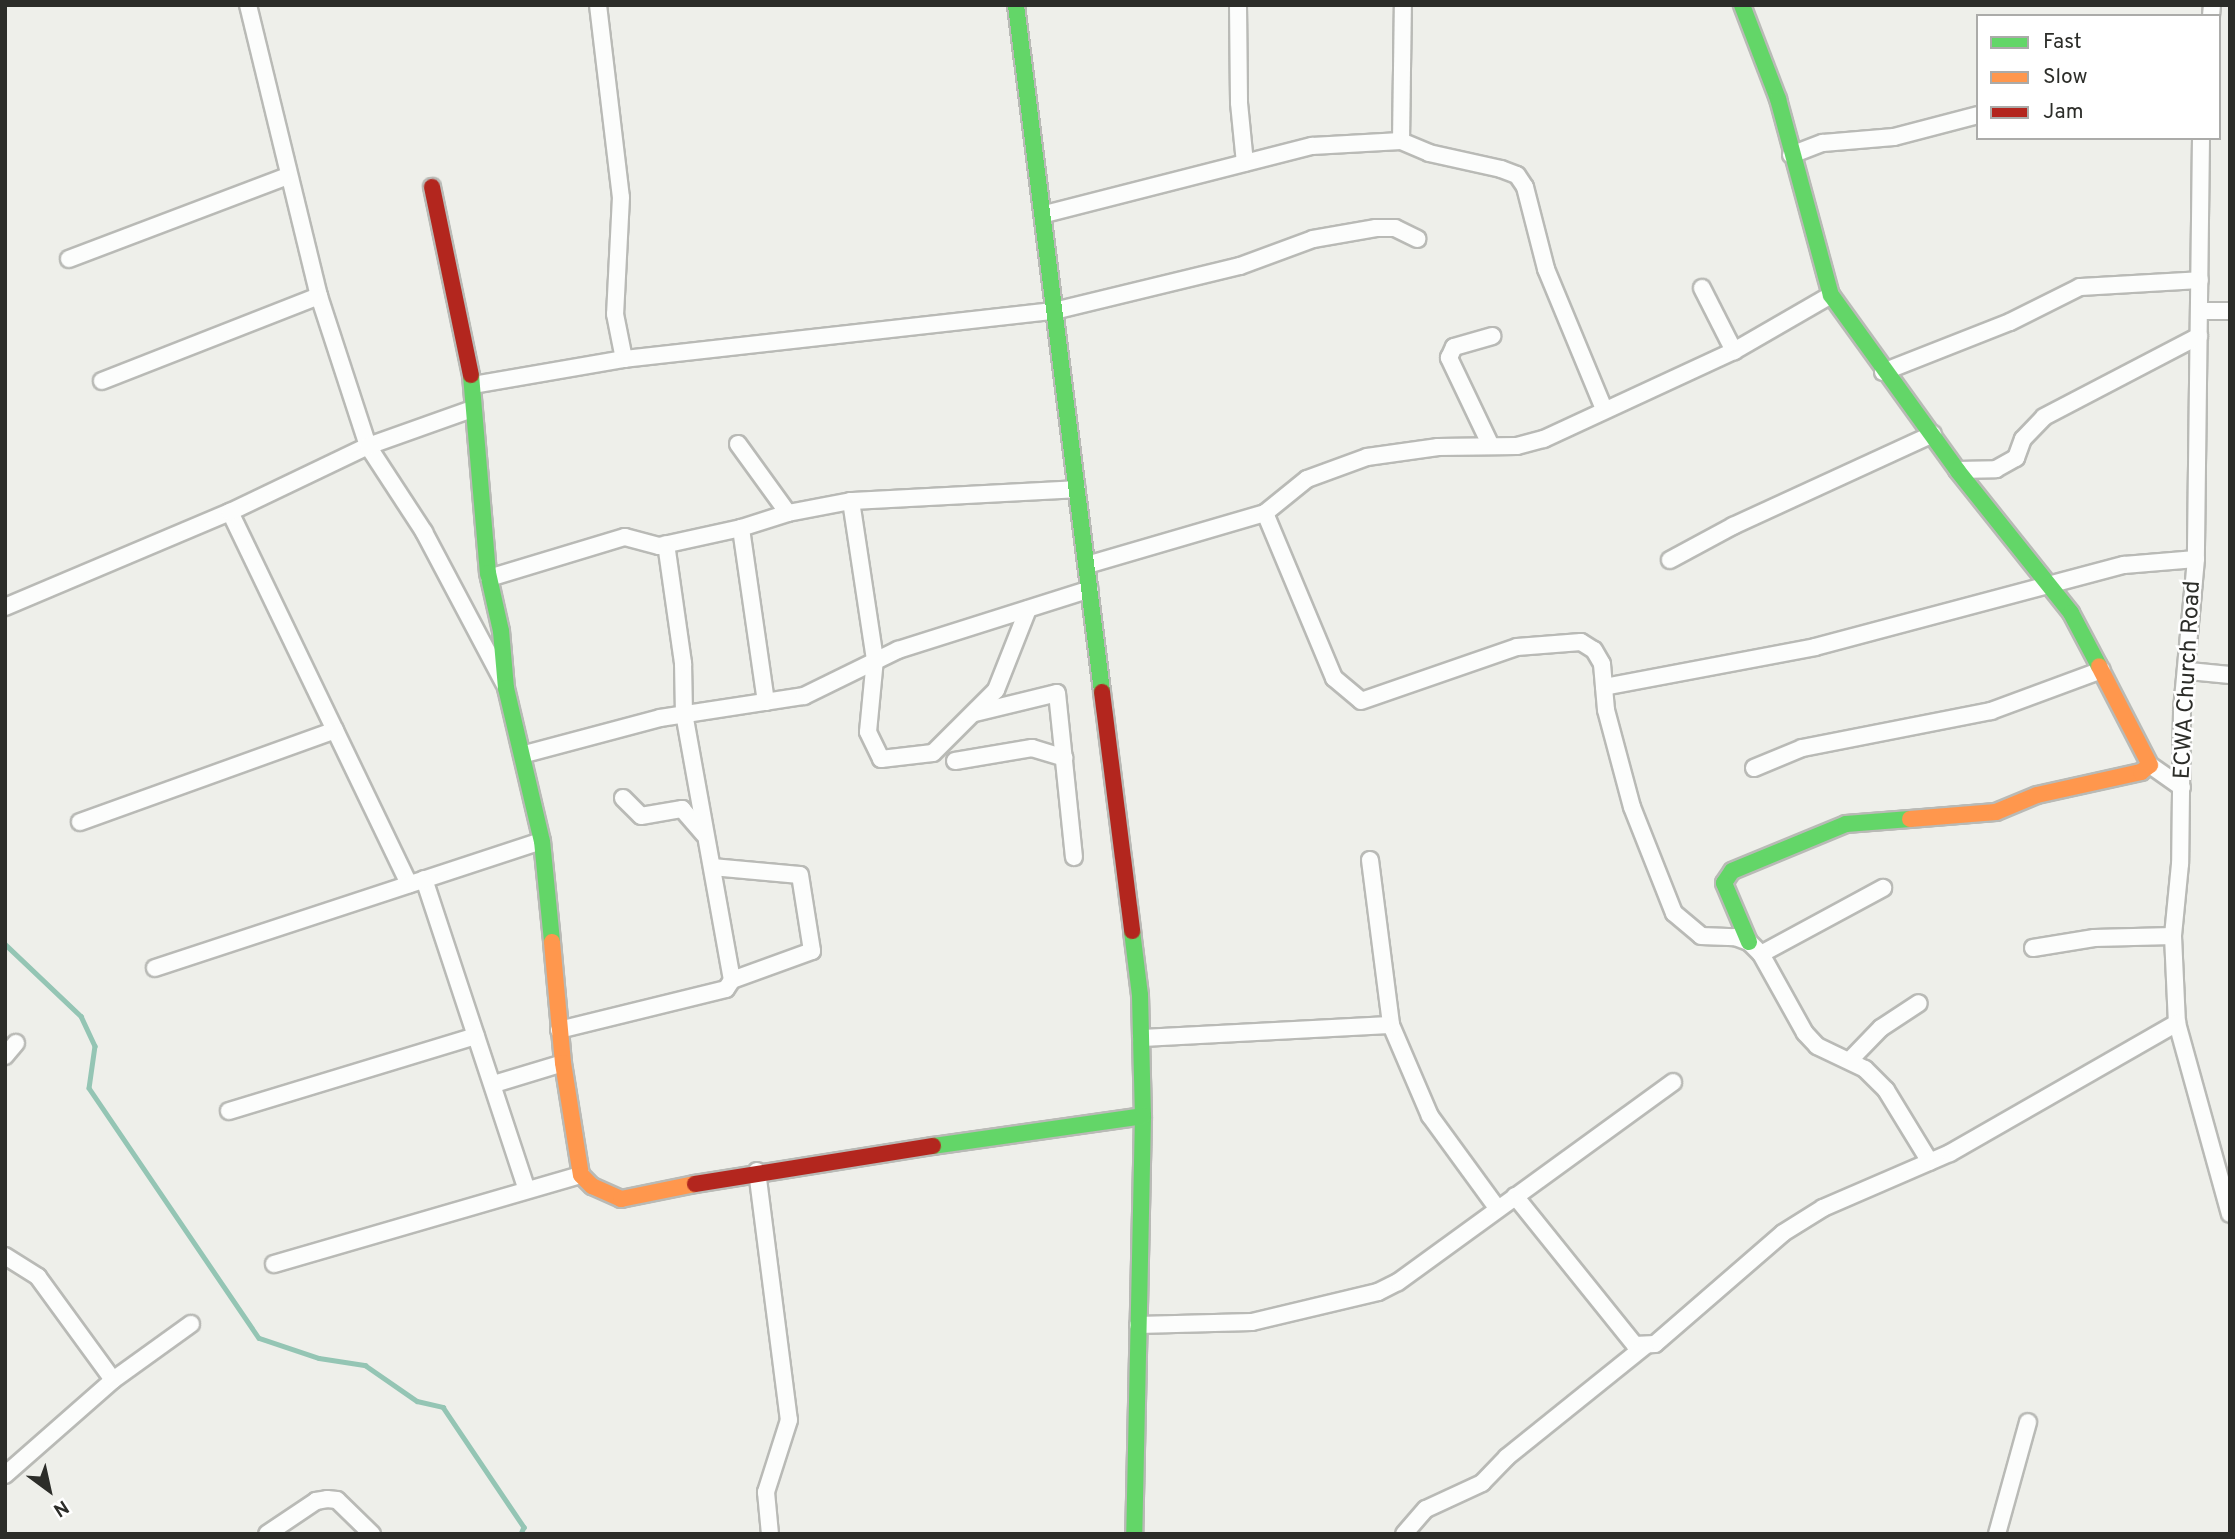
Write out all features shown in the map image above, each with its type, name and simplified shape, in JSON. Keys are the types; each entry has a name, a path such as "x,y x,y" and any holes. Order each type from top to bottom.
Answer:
{"street":[{"path":"598,5 621,197 615,314 624,359"},
{"path":"1016,5 1117,780 1142,1038 1143,1116 1135,1534"},
{"path":"1238,5 1239,103 1245,163"},
{"path":"1401,141 1403,5"},
{"path":"1742,5 1778,99 1791,155 1832,295 1883,372 2071,613 2150,765 2182,787"},
{"path":"248,6 318,296 368,446 424,533 506,688"},
{"path":"1791,155 1823,143 1894,138 1976,116"},
{"name":"ECWA Church Road","path":"2201,140 2196,559 2189,671 2182,711 2182,787 2173,936 2177,1023 2230,1214"},
{"path":"1045,214 1312,146 1401,141 1429,153 1517,176 1525,187 1546,269 1604,409"},
{"path":"69,259 287,176"},
{"path":"432,187 474,385 472,409 489,578 506,688 525,754 542,841 559,1030 581,1175 592,1186 621,1199 757,1171 1143,1116"},
{"path":"474,385 624,359 1054,311 1240,266 1313,239 1395,228 1418,239"},
{"path":"1883,372 2010,322 2080,287 2200,280"},
{"path":"1702,288 1734,351"},
{"path":"1087,565 1265,513 1279,505 1291,488 1345,463 1438,447 1517,446 1544,439 1734,351 1832,295"},
{"path":"102,381 318,296"},
{"path":"2199,311 2230,311"},
{"path":"1491,446 1448,358 1454,346 1492,336"},
{"path":"1957,470 1996,469 2016,458 2023,439 2044,417 2199,336"},
{"path":"5,607 230,512 368,446 472,409"},
{"path":"1670,560 1733,526 1933,434"},
{"path":"737,444 788,513"},
{"path":"489,578 625,537 666,544 741,528 788,513 851,501 1077,489"},
{"path":"851,501 875,659 868,732 881,759 933,753 996,690 1028,609"},
{"path":"230,512 334,730 417,882 494,1084 526,1188"},
{"path":"1265,513 1334,678 1350,695 1361,701 1517,647 1552,641 1581,642 1594,650 1602,664 1604,687 1632,807 1674,913 1701,936 1749,942"},
{"path":"741,528 766,702"},
{"path":"666,544 684,663 684,714 732,980"},
{"path":"1604,687 1815,647 2046,583 2124,565 2196,559"},
{"path":"525,754 684,714 804,696 875,659 1090,589"},
{"path":"1754,768 1802,748 1991,711 2102,670"},
{"path":"2189,671 2230,676"},
{"path":"972,714 1057,693 1074,857"},
{"path":"80,822 334,730"},
{"path":"955,761 1032,748 1064,758"},
{"path":"1930,1162 1886,1090 1850,1060 1817,1046 1805,1032 1761,954 1749,942 1724,883 1732,871 1846,824 1996,812 2037,795 2141,772 2150,765"},
{"path":"623,798 641,816 682,808 706,835"},
{"path":"155,968 542,841"},
{"path":"1370,860 1391,1025 1430,1116 1497,1208"},
{"path":"559,1030 726,989 732,980 811,951 800,875 712,867"},
{"path":"1761,954 1883,888"},
{"path":"2033,948 2094,938 2173,936"},
{"path":"1850,1060 1881,1028 1919,1003"},
{"path":"1515,1195 1635,1345 1655,1344 1783,1233 1823,1208 1930,1162 2177,1023"},
{"path":"1142,1038 1391,1025"},
{"path":"229,1111 476,1036"},
{"path":"494,1084 563,1063"},
{"path":"1138,1325 1252,1322 1378,1292 1398,1282 1673,1082"},
{"path":"757,1171 789,1420 766,1492 770,1534"},
{"path":"274,1264 526,1188 581,1175"},
{"path":"5,1256 38,1276 113,1380"},
{"path":"5,1475 113,1380 191,1324"},
{"path":"1404,1534 1426,1508 1482,1483 1507,1457 1645,1346"},
{"path":"1997,1534 2028,1422"},
{"path":"267,1534 316,1501 327,1499 337,1500 372,1534"}],"waterway":[{"path":"5,944 81,1016 95,1046 89,1088 259,1338 319,1358 365,1365 417,1401 443,1407 524,1527 521,1534"}],"traffic: fast":[{"path":"1016,5 1102,692"},
{"path":"1742,5 1778,99 1831,295 1957,470 2071,613 2099,666"},
{"path":"471,375 488,573 501,631 506,688 542,841 552,942"},
{"path":"1749,942 1724,883 1732,871 1846,824 1910,819"},
{"path":"1132,931 1140,995 1143,1116 1134,1534"},
{"path":"933,1146 1143,1116"}],"traffic: slow":[{"path":"1910,819 1996,812 2037,795 2141,772 2150,765 2099,666"},
{"path":"552,942 563,1063 581,1175 592,1186 621,1199 695,1184"}],"traffic: jam":[{"path":"432,187 471,375"},
{"path":"1102,692 1132,931"},
{"path":"695,1184 933,1146"}]}
